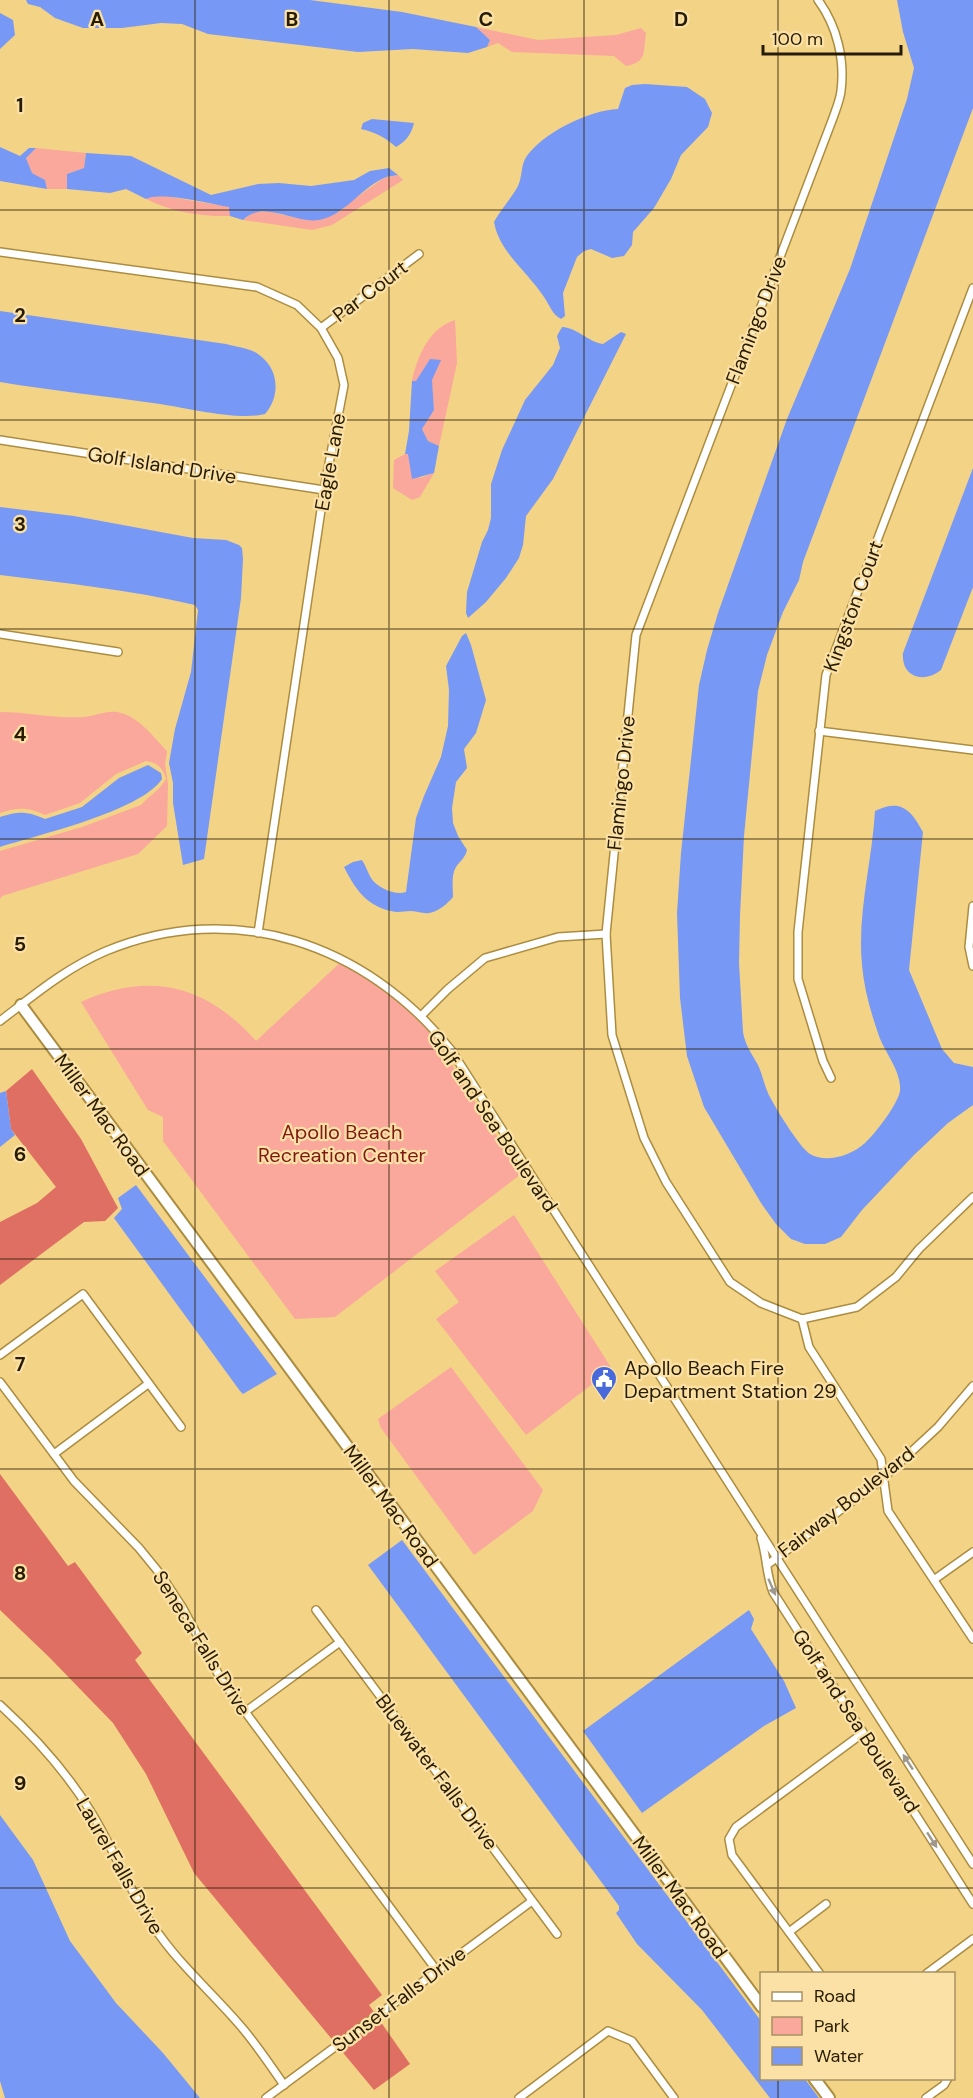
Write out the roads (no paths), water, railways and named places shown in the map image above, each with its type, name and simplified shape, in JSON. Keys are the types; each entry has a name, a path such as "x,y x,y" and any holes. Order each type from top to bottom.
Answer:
{"street":[{"name":"Flamingo Drive","path":"802,1319 761,1303 730,1282 666,1182 644,1138 612,1035 606,934 636,635 833,118 841,91 841,60 837,36 818,0"},
{"name":"Eagle Lane","path":"0,252 257,287 297,305 321,328 338,358 344,385 324,490 258,933"},
{"name":"Par Court","path":"321,328 419,254"},
{"name":"Kingston Court","path":"831,1078 823,1061 798,979 798,932 826,675 973,288"},
{"name":"Golf Island Drive","path":"0,440 324,490"},
{"path":"0,634 118,652"},
{"path":"819,730 973,750"},
{"path":"973,906 969,947 973,966"},
{"name":"Golf and Sea Boulevard","path":"0,1021 68,970 107,951 153,936 231,930 305,943 336,956 382,984 421,1016 451,1050 973,1864"},
{"path":"421,1016 448,989 485,958 558,937 606,934"},
{"name":"Miller Mac Road","path":"21,1005 760,2004"},
{"path":"973,1197 919,1249 896,1277 856,1307 802,1319 809,1347 881,1459 888,1511 973,1639"},
{"path":"0,1355 82,1294 181,1427"},
{"name":"Seneca Falls Drive","path":"0,1382 74,1481 139,1548 161,1575 182,1607 221,1679 438,1971"},
{"path":"54,1454 148,1384"},
{"name":"Fairway Boulevard","path":"767,1565 883,1478 938,1427 973,1386"},
{"name":"Golf and Sea Boulevard","path":"758,1530 767,1565 768,1579 773,1592 973,1904"},
{"path":"935,1580 973,1552"},
{"name":"Bluewater Falls Drive","path":"316,1610 557,1934"},
{"path":"245,1712 340,1642"},
{"name":"Laurel Falls Drive","path":"0,1705 33,1736 68,1776 92,1814 128,1886 154,1928 181,1963 244,2030 284,2085"},
{"path":"819,1972 732,1855 729,1839 736,1827 863,1733"},
{"name":"Sunset Falls Drive","path":"266,2098 532,1900"},
{"path":"789,1932 826,1904"},
{"path":"929,1972 973,1939"},
{"path":"519,2098 609,2031 632,2041 674,2098"},
{"path":"815,2080 829,2098"},
{"path":"926,2098 947,2080"}],"water":[{"path":"26,0 310,0 402,12 476,27 490,40 487,47 468,53 413,49 358,52 208,34 182,24 161,23 122,28 83,28 55,18 40,7 28,4"},
{"path":"897,0 973,0 973,108 803,562 799,580 783,612 767,655 758,691 744,836 740,915 739,963 743,1032 771,1099 795,1137 810,1154 831,1158 853,1151 869,1139 885,1118 898,1097 900,1084 896,1070 879,1036 868,1001 861,946 863,907 875,811 884,807 898,806 909,812 923,832 909,970 942,1049 954,1063 973,1067 973,1105 948,1123 914,1155 862,1210 841,1237 825,1244 805,1244 791,1239 776,1224 761,1203 704,1107 687,1056 680,998 677,913 681,853 699,685 718,613 787,419 850,269 907,99 914,68 903,32"},
{"path":"0,13 13,20 15,35 0,49"},
{"path":"645,84 687,87 705,99 712,113 708,127 681,155 671,179 654,208 633,232 632,245 624,256 612,258 591,249 577,257 563,293 565,316 561,319 553,312 544,297 508,252 497,233 494,222 518,186 525,159 532,150 553,132 566,125 606,110 618,109 625,88"},
{"path":"372,119 414,123 408,137 396,147 380,135 361,129 363,123"},
{"path":"0,147 20,156 29,148 36,148 26,158 32,173 45,180 47,189 0,181"},
{"path":"86,153 131,156 211,195 258,184 311,186 354,180 370,171 389,168 398,175 386,177 375,183 337,213 319,220 260,212 251,214 243,220 230,216 229,207 199,201 162,196 146,199 126,189 110,193 67,189 67,174 84,168"},
{"path":"0,311 247,349 265,360 274,374 274,399 265,414 241,416 0,382"},
{"path":"562,327 603,344 621,332 626,334 553,479 526,516 523,545 519,558 486,602 468,618 466,613 467,592 491,518 491,484 502,450 525,400 553,365 560,348 557,336"},
{"path":"430,359 441,360 432,380 434,410 422,429 428,441 439,446 434,473 412,479 408,454 405,454 412,381 416,381"},
{"path":"973,468 973,587 941,670 927,677 915,676 906,668 903,653"},
{"path":"0,507 74,516 193,538 226,540 242,548 241,598 204,859 183,865 169,763 175,729 191,672 198,610 195,605 147,595 0,575"},
{"path":"466,633 486,700 476,733 464,749 467,768 456,782 452,808 453,823 467,850 454,870 453,897 436,911 429,913 383,909 368,901 344,867 362,860 371,878 382,888 392,892 406,892 416,818 441,757 448,726 449,690 446,666 462,636"},
{"path":"148,765 161,773 162,779 151,791 133,801 62,829 0,847 0,817 23,813 45,819 82,807 119,778"},
{"path":"6,1091 11,1129 15,1135 0,1147 0,1093"},
{"path":"136,1185 277,1374 243,1394 240,1391 114,1218 122,1209 118,1198"},
{"path":"402,1540 760,2020 760,2080 806,2080 819,2098 770,2098 702,2010 637,1944 616,1913 619,1906 368,1565"},
{"path":"749,1610 754,1619 751,1629 784,1681 796,1708 764,1726 642,1813 583,1731"},
{"path":"0,1815 33,1860 70,1941 116,2003 163,2053 200,2098 5,2098 0,2081"}],"place":[{"name":"Apollo Beach Fire Department Station 29","path":"604,1402"}],"park label":[{"name":"Apollo Beach Recreation Center","path":"342,1144"}]}
